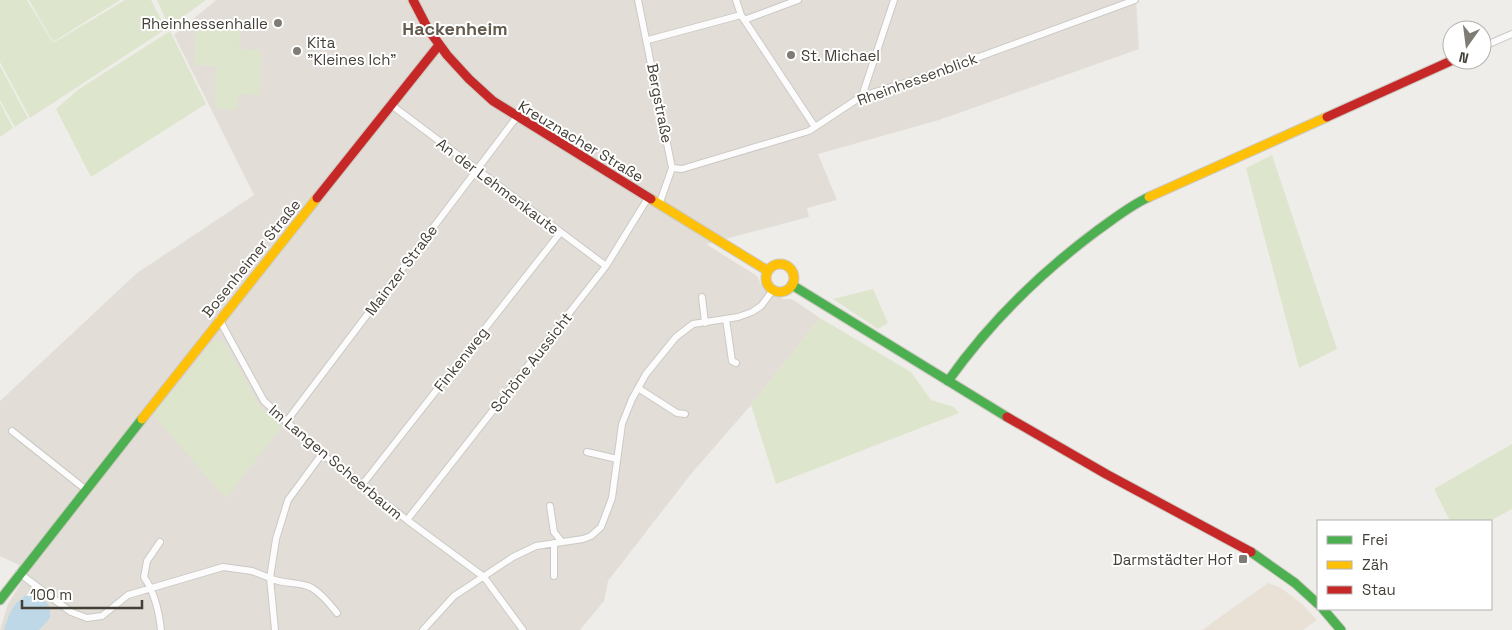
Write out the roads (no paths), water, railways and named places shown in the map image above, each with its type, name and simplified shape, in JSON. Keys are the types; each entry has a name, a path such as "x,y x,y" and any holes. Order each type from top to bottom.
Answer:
{"street":[{"name":"Kreuznacher Straße","path":"413,0 439,45 471,83 516,118 768,271"},
{"name":"Bergstraße","path":"638,0 648,40 672,168 659,205"},
{"path":"736,0 742,18 815,127"},
{"path":"648,40 742,18 798,0"},
{"path":"862,96 894,0"},
{"name":"Rheinhessenblick","path":"672,168 682,169 815,127 862,96 928,76 1135,0"},
{"path":"1492,43 1512,34"},
{"name":"Bosenheimer Straße","path":"0,599 219,319 439,45"},
{"path":"948,380 973,346 1048,271 1098,228 1140,201 1442,65"},
{"name":"An der Lehmenkaute","path":"390,104 560,234 606,266"},
{"name":"Mainzer Straße","path":"286,422 516,118"},
{"name":"Schöne Aussicht","path":"407,520 606,266 648,198"},
{"name":"Finkenweg","path":"362,485 560,234"},
{"path":"775,265 788,267 793,275 792,285 784,291 773,290 767,282 768,271 775,265"},
{"path":"792,285 1094,468 1249,550 1287,577 1317,603"},
{"path":"423,630 454,596 513,557 536,546 591,536 601,527 612,498 622,424 646,374 676,337 693,324 726,319 752,312 761,306 773,290"},
{"path":"702,297 705,323"},
{"name":"Im Langen Scheerbaum","path":"219,319 264,401 322,454 484,577 522,630"},
{"path":"726,319 732,361 736,363"},
{"path":"638,388 677,414 685,414"},
{"path":"12,431 85,490"},
{"path":"587,452 617,459"},
{"path":"275,630 270,578 276,539 288,500 322,454"},
{"path":"550,506 554,532 562,542"},
{"path":"160,542 147,561 144,577 151,587 160,616 161,630"},
{"path":"554,543 554,576"},
{"path":"19,573 71,612 87,618 102,616 128,595 223,567 252,571 279,583 311,587 323,596 338,613"},
{"path":"1323,610 1341,630"}],"water":[{"path":"25,596 36,596 45,601 50,607 50,618 39,630 4,630 14,606"}],"place":[{"name":"Rheinhessenhalle","path":"278,23"},
{"name":"Kita \"Kleines Ich\"","path":"297,51"},
{"name":"St. Michael","path":"791,55"},
{"name":"Darmstädter Hof","path":"1243,559"}],"district":[{"name":"Hackenheim","path":"455,28"}]}
